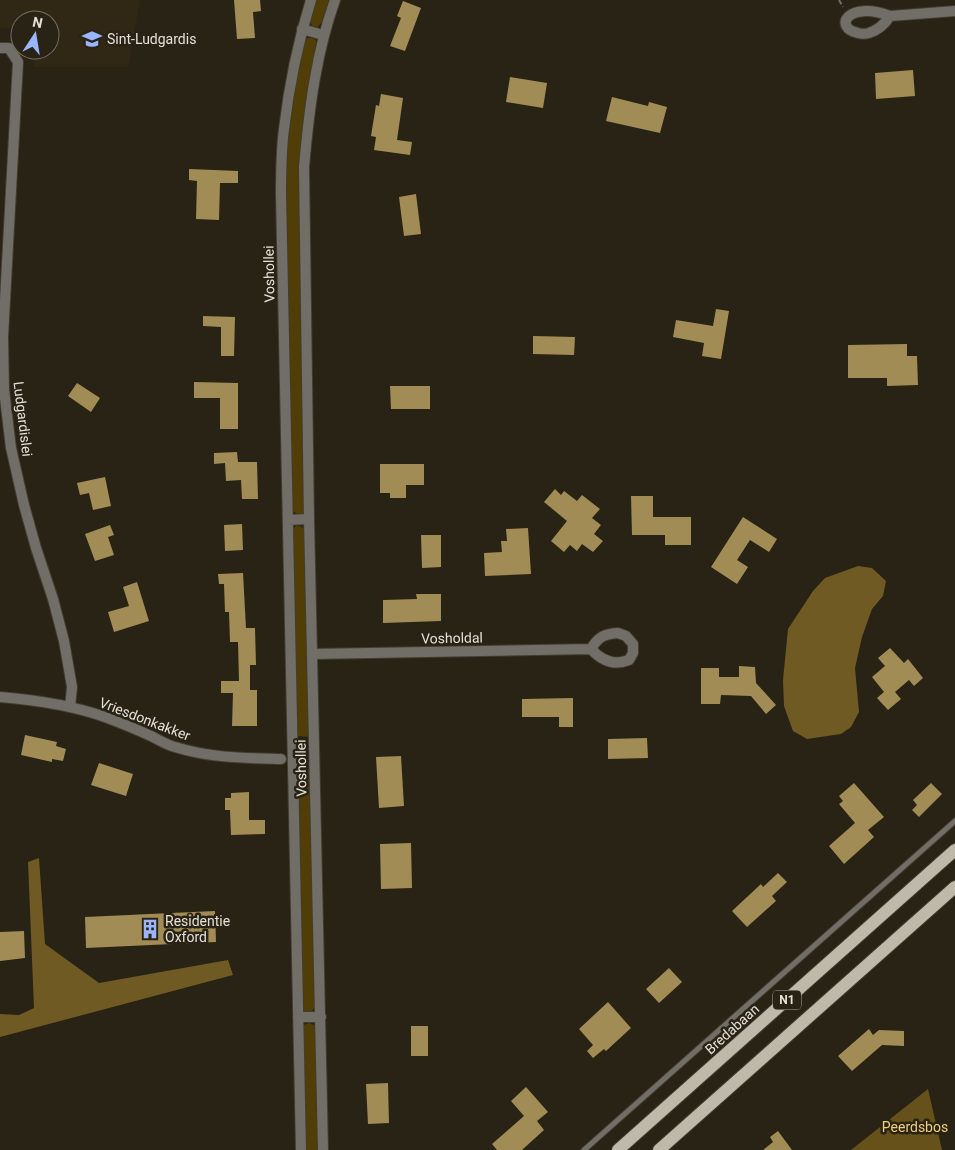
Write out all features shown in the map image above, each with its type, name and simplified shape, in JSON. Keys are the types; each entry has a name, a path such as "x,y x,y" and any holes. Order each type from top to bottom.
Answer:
{"main road":[{"name":"Bredabaan","path":"618,1150 955,850"},
{"name":"N1","path":"659,1150 955,887"}],"street":[{"name":"Voshollei","path":"301,1150 281,195 284,129 293,71 302,29 311,0"},
{"name":"Voshollei","path":"323,1150 309,519 304,167 308,118 323,35 335,0"},
{"path":"890,16 881,26 866,34 855,32 848,26 845,18 849,7 856,3 864,2 883,10 890,16 955,11"},
{"path":"302,29 323,35"},
{"name":"Ludgardislei","path":"0,48 9,48 18,62 3,337 4,390 11,448 24,505 64,641 72,687 70,707"},
{"path":"288,520 309,519"},
{"name":"Vosholdal","path":"313,654 591,649"},
{"name":"Vriesdonkakker","path":"0,697 32,700 70,707 131,727 173,747 224,757 281,759"},
{"path":"298,1017 321,1017"}],"lane":[{"path":"584,1150 955,821"}],"path":[{"path":"839,0 846,12"}],"shaded area":[{"name":"Sint-Ludgardis","path":"0,0 140,0 128,67 34,67 34,60 60,60 60,10 10,10 10,28 0,28"},
{"path":"316,0 329,0 322,22 318,27 312,26 310,20"},
{"path":"308,38 316,40 316,44 303,120 299,178 305,510 303,514 298,515 292,510 286,161 301,55 305,40"},
{"path":"296,526 302,527 306,531 310,737 297,736 293,529"},
{"path":"858,566 872,568 886,581 883,596 872,609 862,637 855,668 859,712 851,727 841,734 807,739 793,731 784,706 783,680 788,629 813,591 825,578"},
{"path":"297,769 311,769 315,1008 310,1012 304,1011 302,1008"},
{"path":"39,858 45,944 99,983 228,960 233,975 0,1037 0,1014 19,1015 34,1008 28,862"},
{"path":"309,1023 316,1027 319,1150 305,1150 303,1028 304,1025"}],"green space":[{"name":"Peerdsbos","path":"928,1089 942,1150 851,1150"}],"building":[{"path":"234,0 260,0 261,11 253,12 255,38 237,39"},
{"path":"403,1 421,8 405,51 390,46 401,18 397,16"},
{"path":"913,70 915,96 876,99 875,73"},
{"path":"510,77 547,83 543,108 506,102"},
{"path":"381,94 403,98 397,140 412,142 410,155 374,150 376,137 371,136 376,105 379,106"},
{"path":"612,97 648,106 649,102 667,107 660,133 606,121"},
{"path":"189,169 238,171 238,183 220,183 219,220 196,219 197,181 189,180"},
{"path":"416,194 421,234 404,236 399,197"},
{"path":"716,309 729,311 721,359 702,356 704,343 673,337 676,320 713,326"},
{"path":"203,316 235,317 234,356 221,356 221,327 203,326"},
{"path":"533,336 575,337 574,355 533,354"},
{"path":"907,344 907,356 917,356 918,385 887,386 887,378 848,378 848,345"},
{"path":"194,382 238,383 238,429 220,429 220,398 194,398"},
{"path":"77,383 100,398 91,412 68,396"},
{"path":"390,386 430,386 430,409 391,409"},
{"path":"237,452 238,462 257,462 258,499 242,499 241,480 226,481 225,463 214,464 214,453"},
{"path":"380,464 424,464 424,485 406,485 406,498 390,498 390,493 380,493"},
{"path":"105,477 111,506 93,510 89,493 80,495 77,483"},
{"path":"555,489 561,495 564,491 577,501 582,495 600,509 592,518 601,525 594,534 603,541 593,552 582,544 577,551 570,545 564,552 551,541 567,521 544,502"},
{"path":"631,496 653,496 653,517 691,517 691,545 665,545 665,535 632,535"},
{"path":"743,517 777,539 769,552 750,540 737,560 748,567 737,584 711,567"},
{"path":"242,524 243,550 225,551 224,525"},
{"path":"110,525 114,535 108,537 114,555 95,561 85,534"},
{"path":"528,528 531,574 485,576 484,553 502,552 501,541 507,541 506,529"},
{"path":"421,535 441,535 441,567 422,568"},
{"path":"243,573 246,628 255,628 256,665 250,665 250,690 257,690 257,726 232,726 233,693 221,693 221,681 239,681 238,642 230,642 229,612 225,612 224,584 219,584 218,574"},
{"path":"137,582 149,621 114,632 108,612 129,606 123,587"},
{"path":"416,594 441,594 441,621 383,623 383,600 417,599"},
{"path":"890,648 904,663 908,659 923,678 914,686 909,680 895,692 901,699 888,710 877,698 884,692 872,677 885,666 878,658"},
{"path":"739,666 755,667 756,683 776,705 766,714 751,696 721,695 720,704 701,704 701,668 719,668 719,677 739,677"},
{"path":"573,698 573,727 559,727 559,717 522,717 522,699"},
{"path":"25,735 57,742 56,746 66,749 63,761 52,759 52,762 21,755"},
{"path":"647,738 648,758 608,759 608,739"},
{"path":"401,756 404,806 379,808 376,757"},
{"path":"99,763 133,774 126,796 91,785"},
{"path":"854,783 884,817 868,830 874,837 844,864 829,846 855,823 839,804 843,801 839,796"},
{"path":"931,783 942,794 919,817 912,810 917,805 913,800"},
{"path":"249,792 249,820 265,820 265,834 231,835 230,810 225,810 225,798 231,798 231,793"},
{"path":"411,843 412,888 381,889 380,844"},
{"path":"778,873 787,882 772,896 776,901 747,927 732,911 761,884 763,887"},
{"name":"Residentie Oxford","path":"215,911 216,942 86,948 85,917"},
{"path":"24,931 25,958 0,961 0,932"},
{"path":"669,968 682,982 659,1003 646,989"},
{"path":"608,1002 631,1028 606,1051 604,1049 593,1058 587,1051 593,1045 579,1029"},
{"path":"411,1026 428,1026 428,1056 411,1056"},
{"path":"869,1029 873,1035 879,1030 904,1031 904,1046 882,1045 852,1071 838,1056"},
{"path":"388,1083 389,1123 368,1124 366,1084"},
{"path":"526,1087 548,1112 537,1121 544,1130 522,1150 497,1150 492,1144 524,1116 511,1101"},
{"path":"778,1131 792,1150 763,1150 773,1142 770,1137"}],"place":[{"name":"Sint-Ludgardis","path":"92,39"},
{"name":"Residentie Oxford","path":"150,929"}]}
